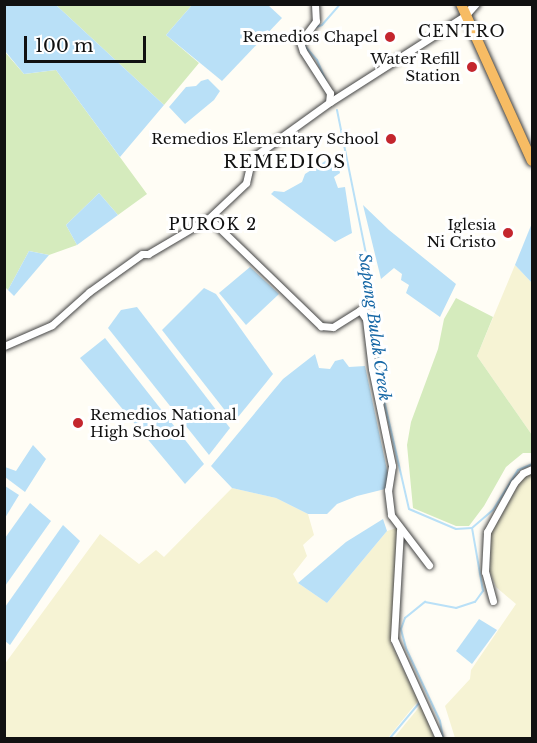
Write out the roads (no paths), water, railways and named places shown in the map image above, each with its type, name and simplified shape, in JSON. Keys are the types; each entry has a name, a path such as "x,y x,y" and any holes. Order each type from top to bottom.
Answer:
{"highway":[{"path":"464,10 532,161"}],"street":[{"path":"315,4 316,21 300,42 303,51 330,93 329,102"},
{"path":"4,346 52,325 89,292 142,254 148,254 209,218 246,183 252,158 329,102 476,4"},
{"path":"209,218 321,326 333,327 360,310 366,320 372,369 392,466 388,490 391,515 400,530 429,565"},
{"path":"493,601 485,572 487,532 514,483 523,473 532,469"},
{"path":"400,530 394,639 440,738"}],"water":[{"path":"4,5 56,5 164,105 120,157 56,70 24,74 5,51"},
{"path":"192,5 268,5 282,18 222,81 166,35"},
{"path":"208,79 220,91 214,100 185,124 169,107 186,87 196,86"},
{"path":"336,154 340,173 334,177 338,188 345,187 352,233 335,242 271,194 274,191 284,192 302,182 305,174"},
{"path":"99,193 118,215 77,245 66,225"},
{"path":"363,205 389,230 456,284 440,317 406,293 409,285 401,280 402,274 394,268 381,279"},
{"path":"532,223 532,283 515,265"},
{"path":"29,251 49,255 14,296 8,290"},
{"path":"250,267 279,294 246,325 219,293"},
{"path":"204,288 216,294 273,374 234,422 162,330"},
{"path":"137,307 230,428 209,455 108,328 121,310"},
{"path":"105,338 204,464 185,484 80,358"},
{"path":"315,354 319,368 330,369 335,361 343,359 349,367 365,366 388,475 385,489 337,504 327,514 308,514 276,498 232,488 211,466 283,379"},
{"path":"33,445 46,459 25,492 5,477 5,467 16,471"},
{"path":"5,486 19,495 5,518"},
{"path":"30,503 51,521 5,586 5,538"},
{"path":"383,519 387,531 327,603 298,583 346,542"},
{"path":"63,525 80,541 10,645 5,641 5,607"},
{"path":"479,619 497,630 472,664 456,651"}],"waterway":[{"name":"Sapang Bulak Creek","path":"313,28 322,25 340,4"},
{"name":"Sapang Bulak Creek","path":"304,45 317,60 326,81"},
{"name":"Sapang Bulak Creek","path":"337,110 372,284 381,387 409,509 456,529 472,528 493,510 518,470 532,464"},
{"path":"443,738 440,721 406,648 401,629 405,618 425,602 456,608 475,602 483,591 472,528"},
{"path":"390,738 420,702"}],"place":[{"name":"Remedios Chapel","path":"390,37"},
{"name":"Water Refill Station","path":"472,67"},
{"name":"Remedios Elementary School","path":"391,139"},
{"name":"Iglesia Ni Cristo","path":"508,233"},
{"name":"Remedios National High School","path":"78,423"}],"district":[{"name":"CENTRO","path":"462,31"},
{"name":"REMEDIOS","path":"285,162"},
{"name":"PUROK 2","path":"213,224"}]}
